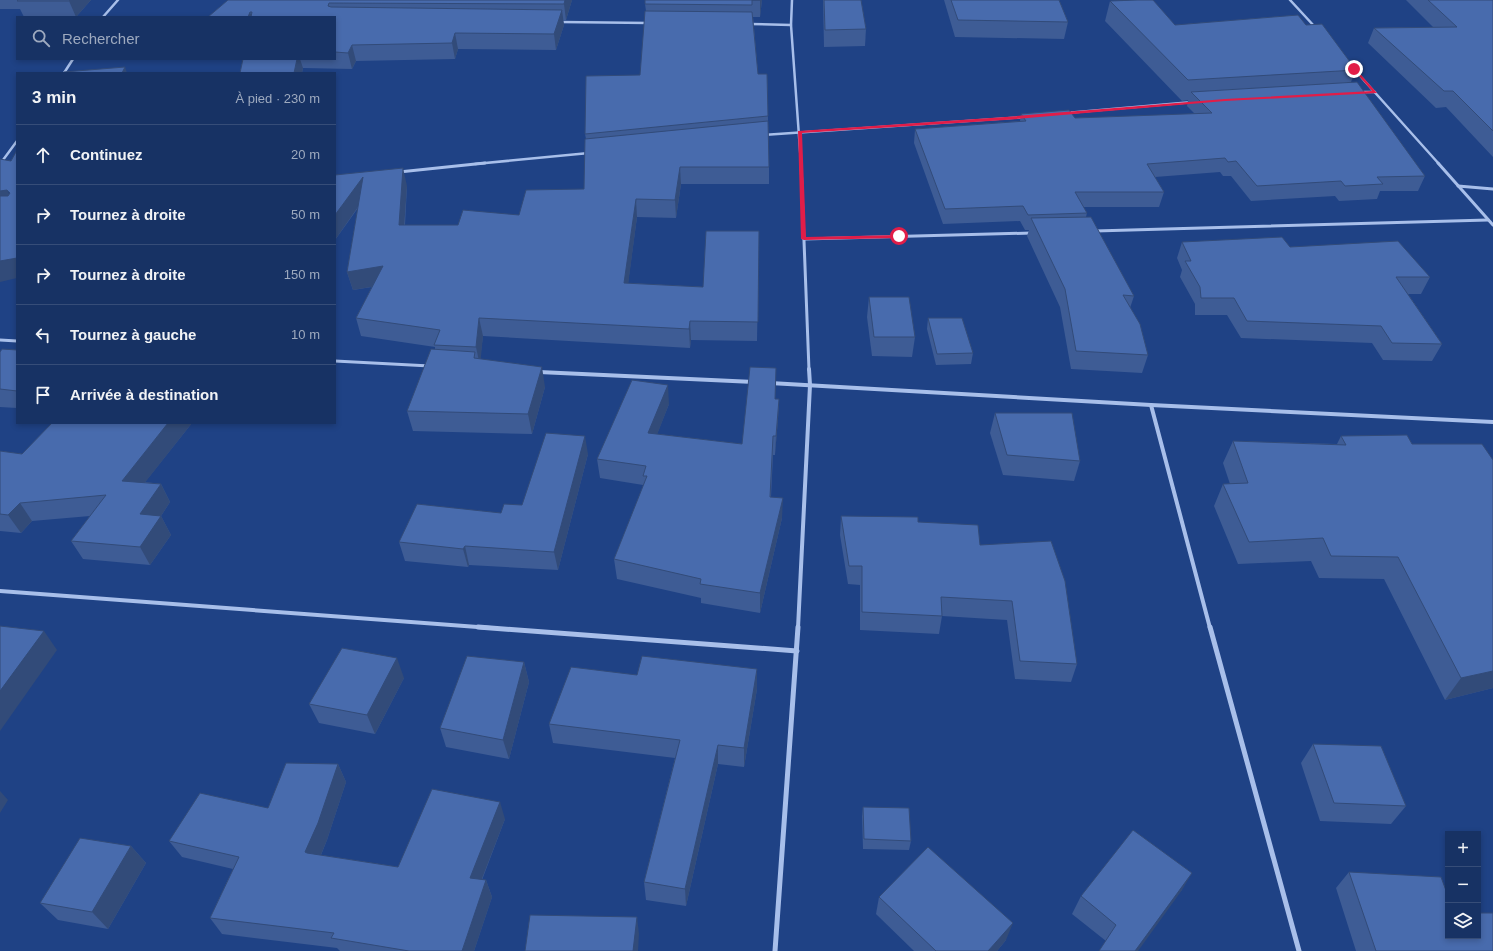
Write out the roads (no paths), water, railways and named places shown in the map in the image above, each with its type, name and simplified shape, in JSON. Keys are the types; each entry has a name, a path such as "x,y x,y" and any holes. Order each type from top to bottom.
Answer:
{"street":[{"path":"104,16 118,0"},
{"path":"775,951 797,651 810,385 800,132 791,25 792,0"},
{"path":"1290,0 1316,29"},
{"path":"556,22 650,23"},
{"path":"744,24 791,25"},
{"path":"65,72 72,60"},
{"path":"1348,63 1493,225"},
{"path":"1359,92 1375,92"},
{"path":"1060,114 1201,102"},
{"path":"761,136 1028,116"},
{"path":"0,165 16,142"},
{"path":"398,172 595,152"},
{"path":"1458,186 1493,189"},
{"path":"1090,231 1488,220"},
{"path":"804,239 1035,232"},
{"path":"0,340 16,341"},
{"path":"336,361 438,367"},
{"path":"533,371 1493,422"},
{"path":"1151,405 1226,690 1299,951"},
{"path":"0,591 797,651"}]}
